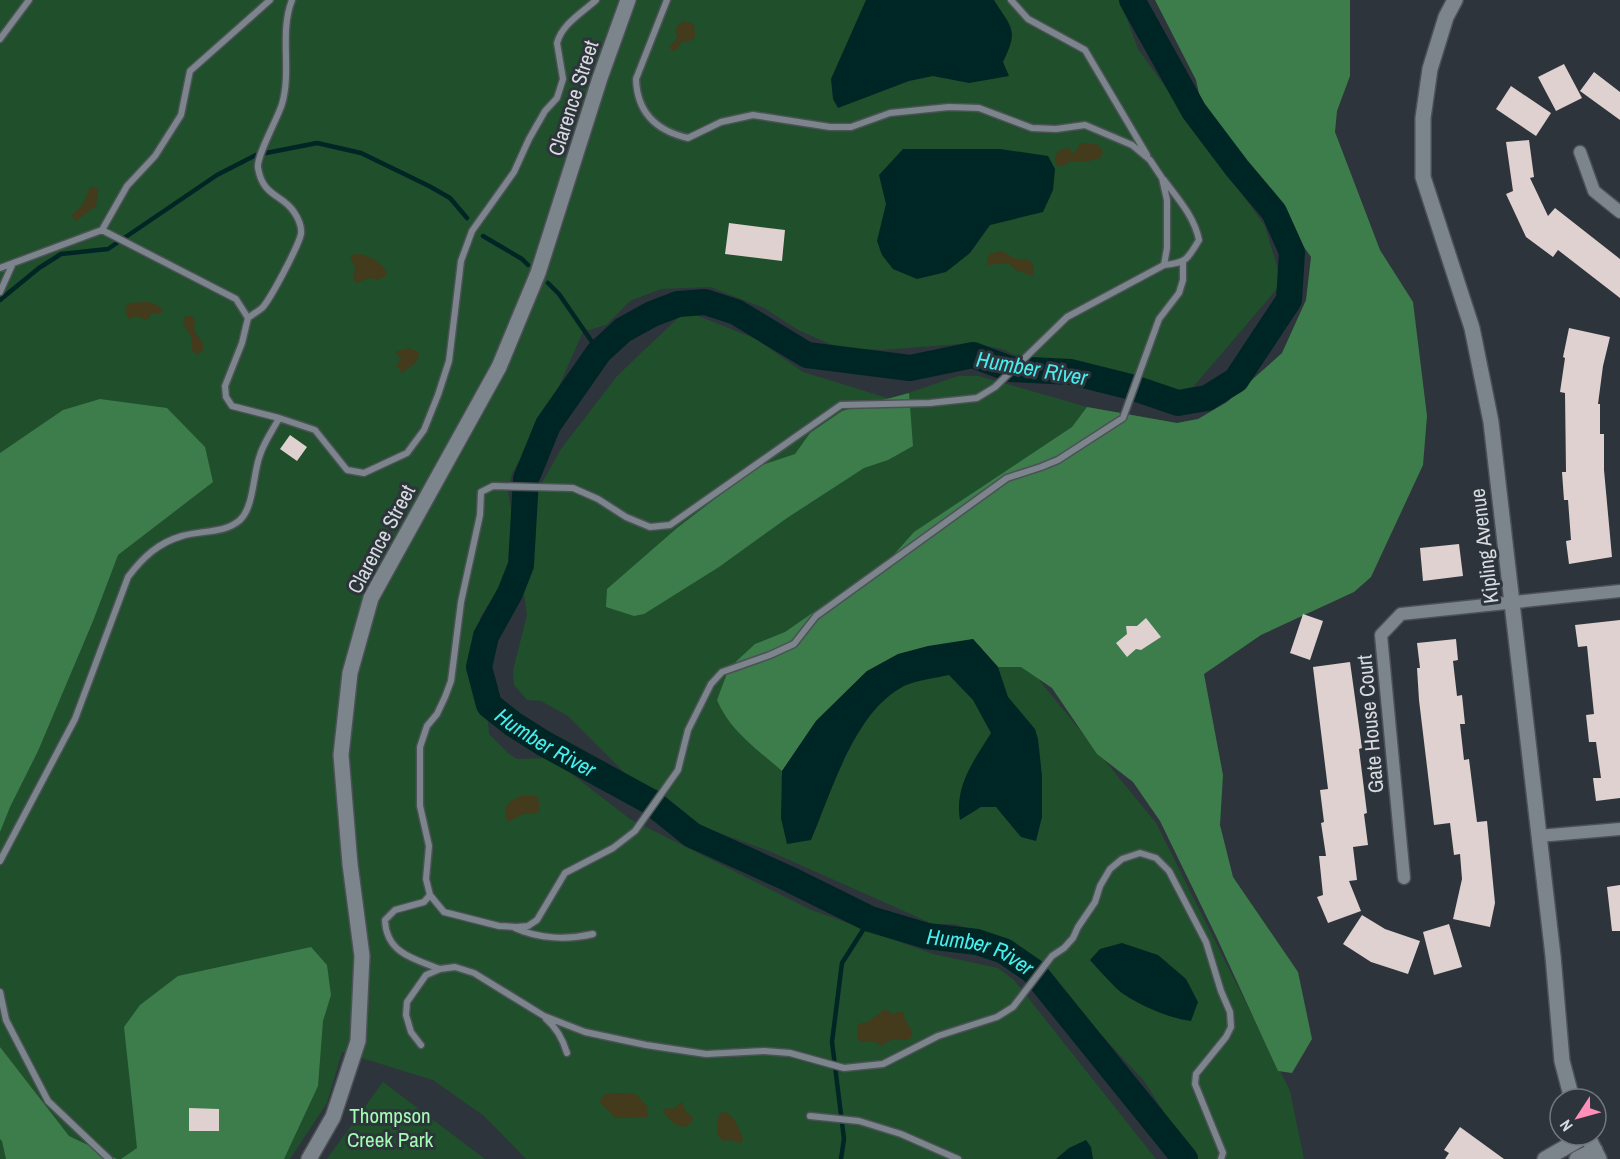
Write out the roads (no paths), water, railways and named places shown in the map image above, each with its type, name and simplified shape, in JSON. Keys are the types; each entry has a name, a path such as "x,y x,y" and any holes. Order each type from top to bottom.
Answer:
{"street":[{"name":"Clarence Street","path":"309,1159 333,1117 358,1041 362,956 350,864 340,755 350,673 371,598 499,367 538,273 600,78 628,0"},
{"name":"Kipling Avenue","path":"1455,0 1446,17 1430,69 1423,118 1423,177 1472,328 1491,422 1553,956 1562,1060 1569,1087"},
{"path":"1580,152 1594,191 1620,212"},
{"name":"Gate House Court","path":"1404,878 1381,635 1401,614 1620,591"},
{"path":"1539,836 1620,829"},
{"path":"1545,1159 1566,1147"},
{"path":"1577,1159 1597,1155"}],"lane":[{"path":"0,39 29,0"},
{"path":"0,268 102,230 127,186 155,156 181,115 190,71 270,0"},
{"path":"292,0 286,15 286,85 282,105 257,165 261,180 271,194 293,210 300,221 301,233 275,288 262,308 248,318 242,343 225,386 226,397 232,406 315,430 347,470 364,473 407,453 424,430 449,361 461,261 472,231 508,182 545,111 557,98 563,79 557,43 559,38 567,25 596,0"},
{"path":"667,0 636,79 640,103 662,130 672,134 688,138 721,122 753,115 830,128 851,127 890,113 912,110 949,107 979,108 1032,128 1056,129 1085,125 1132,145 1150,160"},
{"path":"1011,0 1028,19 1085,50 1150,160 1197,228 1200,240 1192,253 1183,261 1180,264 1164,265 1067,317 995,387 977,398 930,403 841,405 670,525 650,527 626,517 598,499 573,488 493,486 481,492 480,515 461,602 451,681 441,706 427,726 420,747 420,798 429,846 426,879 430,895 444,912 500,926 528,926 537,920 565,873 613,848 635,831 678,770 688,730 711,684 722,672 794,644 816,616 1007,478 1058,460 1123,418 1159,319 1179,293 1183,280 1183,261"},
{"path":"1160,175 1167,200 1167,248 1164,265"},
{"path":"102,230 236,299 248,318"},
{"path":"0,292 14,263"},
{"path":"0,861 75,719 128,577 143,558 165,543 183,536 217,531 240,520 251,501 253,478 260,453 279,418"},
{"path":"421,1046 411,1032 406,1015 407,1002 426,975 440,969 455,967 474,973 544,1016 585,1032 646,1045 706,1054 764,1051 790,1053 844,1068 883,1065 938,1036 997,1017 1012,1007 1052,957 1073,938 1095,902 1100,886 1110,869 1122,859 1140,854 1156,858 1169,871 1206,942 1230,1012 1231,1027 1226,1037 1197,1074 1196,1084 1223,1153 1221,1159"},
{"path":"430,895 424,902 395,910 385,920 385,931 388,939 399,951 440,969"},
{"path":"512,927 530,935 575,938 593,934"},
{"path":"0,992 6,1020 48,1101 109,1159"},
{"path":"535,1010 552,1024 564,1042 567,1053"},
{"path":"810,1116 859,1121 901,1134 958,1159"}],"waterway":[{"name":"Humber River","path":"1132,0 1194,111 1274,212 1292,252 1289,300 1236,380 1207,398 1178,403 1131,387 1071,372 1010,369 973,355 910,368 807,355 736,312 705,302 678,304 652,314 623,330 599,352 548,425 526,479 521,565 510,593 486,636 479,667 489,705 513,724 651,802 692,835 870,919 927,936 977,942 1004,951 1033,971 1185,1159"},
{"path":"0,300 39,268 61,254 108,249 217,175 256,155 317,143 361,153 429,186 450,198 467,218"},
{"path":"483,236 528,265"},
{"path":"548,283 559,294 599,352"},
{"path":"841,1159 844,1139 832,1042 842,963 870,919"}],"park label":[{"name":"Thompson Creek Park","path":"390,1127"}]}
